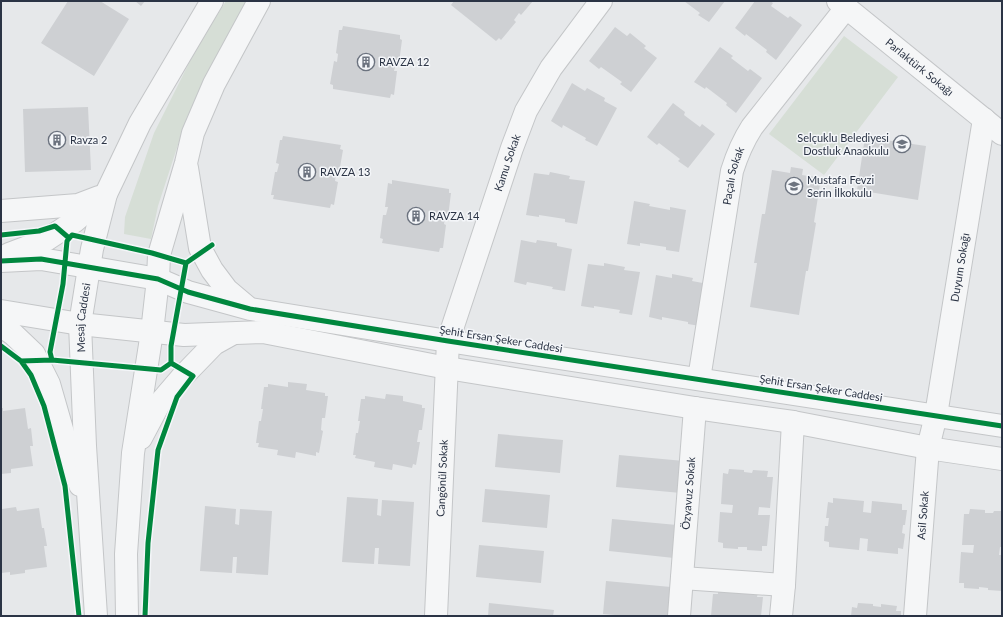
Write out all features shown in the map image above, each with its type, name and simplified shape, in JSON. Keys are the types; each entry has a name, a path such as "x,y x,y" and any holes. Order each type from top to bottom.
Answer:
{"street":[{"name":"Mesaj Caddesi","path":"96,616 80,324 92,249 106,194 140,123 212,1"},
{"path":"127,616 126,554 133,452 152,332 159,255 186,163 193,133 214,84 260,1"},
{"name":"Kamu Sokak","path":"448,341 512,148 526,111 551,68 601,1"},
{"name":"Parlaktürk Sokağı","path":"842,4 1002,134"},
{"name":"Paçalı Sokak","path":"699,379 732,171 737,155 743,140 752,127 842,4"},
{"name":"Duyum Sokağı","path":"936,415 984,119"},
{"path":"186,163 200,248 212,270 227,290 250,310"},
{"path":"1,210 78,204 106,194"},
{"path":"1,257 46,240 75,221 106,194"},
{"name":"Şehit Ersan Şeker Caddesi","path":"1,261 39,259 90,267 158,279 188,292 250,310 1002,426"},
{"path":"1,311 80,324 184,335 263,332 447,368 695,408 793,422 928,448 1002,459"},
{"path":"1,326 13,334 34,354 49,384 68,450 89,508"},
{"path":"133,452 159,404 214,344 232,334"},
{"name":"Cangönül Sokak","path":"435,616 448,341"},
{"name":"Özyavuz Sokak","path":"679,616 695,408"},
{"name":"Asil Sokak","path":"915,616 928,448 936,415"},
{"path":"781,616 793,422"},
{"path":"682,578 784,585"}],"shaded area":[{"path":"226,1 247,1 187,117 158,206 151,239 124,234 125,217 154,133 198,45"},
{"path":"844,36 898,77 824,175 769,134"}],"building":[{"path":"68,1 100,1 129,19 94,76 41,43"},
{"path":"135,1 145,1 141,6"},
{"path":"454,1 533,1 521,15 519,13 514,20 516,22 501,40 499,38 496,41 451,5"},
{"path":"684,1 725,1 709,22 698,15 700,13"},
{"path":"755,1 770,1 773,3 771,6 788,18 790,16 802,25 776,60 766,52 767,50 746,34 745,36 735,28"},
{"name":"RAVZA 12","path":"343,26 400,35 400,39 402,40 399,63 396,63 394,71 397,71 394,95 391,94 390,98 333,89 333,85 330,84 334,61 337,62 338,54 336,53 339,30 342,30"},
{"path":"615,27 627,36 630,33 646,46 644,48 657,58 631,92 620,84 622,82 601,67 599,69 589,61"},
{"path":"720,47 733,56 731,58 748,71 750,69 762,78 736,113 726,105 727,103 706,87 705,89 694,82"},
{"path":"572,83 585,91 587,88 605,98 604,101 617,108 597,146 585,140 586,138 563,125 562,128 551,121"},
{"path":"673,103 685,112 684,115 700,127 702,124 715,134 688,168 678,161 680,159 659,143 657,145 647,137"},
{"name":"Ravza 2","path":"88,107 91,170 25,172 23,109"},
{"name":"RAVZA 13","path":"283,136 341,145 340,149 343,150 339,173 336,173 335,181 338,182 334,205 331,204 330,208 273,199 274,195 271,195 275,172 277,172 279,164 276,163 280,140 282,140"},
{"path":"865,137 926,146 918,200 857,190"},
{"path":"791,167 803,169 802,175 821,178 814,222 816,223 799,315 750,307 757,263 754,263 762,214 765,214 772,170 790,173"},
{"path":"550,172 570,176 569,179 585,181 577,224 565,222 565,219 539,215 539,217 526,215 534,173 549,175"},
{"name":"RAVZA 14","path":"392,180 449,189 449,193 451,193 448,217 445,216 444,224 446,225 443,248 440,248 439,252 382,243 383,239 380,238 383,215 386,215 388,207 385,207 388,183 392,184"},
{"path":"634,201 650,204 649,206 670,210 670,207 686,210 679,252 666,250 666,247 640,243 640,246 627,244"},
{"path":"521,240 536,243 537,240 557,243 557,246 572,249 565,291 527,282 526,285 514,282"},
{"path":"604,263 625,267 624,270 640,272 632,315 619,313 620,310 594,306 594,308 581,306 588,264 604,266"},
{"path":"672,274 693,278 692,281 708,284 700,326 662,317 662,320 649,317 656,275 672,278"},
{"path":"288,382 307,384 306,390 325,393 325,396 328,396 325,418 322,418 321,430 323,431 319,453 316,452 316,456 296,452 295,458 277,455 278,450 258,447 259,443 256,443 259,421 261,421 263,409 261,409 264,387 268,387 268,384 288,387"},
{"path":"386,394 403,396 403,401 422,405 422,408 425,408 422,430 419,430 417,442 420,442 416,465 413,464 412,468 393,464 392,470 374,467 375,462 355,458 356,455 353,455 356,433 358,433 360,421 358,421 361,399 365,399 365,396 385,399"},
{"path":"1,408 3,408 3,411 25,408 28,429 31,428 33,446 30,446 33,466 11,469 11,473 1,474"},
{"path":"498,434 563,440 560,473 495,467"},
{"path":"619,455 684,461 681,493 616,487"},
{"path":"729,469 744,470 744,472 752,473 753,470 768,471 767,477 773,477 770,508 759,507 758,515 770,515 767,546 762,546 762,551 747,550 747,547 738,547 738,549 723,548 723,543 718,542 720,512 732,513 733,505 721,504 723,473 728,474"},
{"path":"485,489 550,495 547,528 482,522"},
{"path":"347,497 378,499 377,515 381,516 382,500 414,502 410,566 378,564 379,548 375,548 374,564 342,562"},
{"path":"833,498 864,501 863,512 871,513 872,501 902,504 902,510 907,510 905,525 903,525 902,533 905,534 903,549 898,548 898,554 867,551 868,539 860,538 859,550 829,547 829,542 824,541 825,526 828,526 829,518 826,518 828,502 833,503"},
{"path":"205,506 236,509 235,524 239,525 240,509 272,511 268,575 236,573 237,557 233,557 232,573 200,571"},
{"path":"16,507 17,511 39,508 47,546 44,546 47,567 25,570 25,573 10,575 10,572 1,573 1,513 2,509"},
{"path":"970,509 985,510 985,513 1002,511 1002,547 1000,547 999,555 1002,555 1002,591 988,590 988,588 979,587 979,589 964,588 964,583 959,583 961,552 973,553 974,545 962,545 964,514 969,514"},
{"path":"612,519 677,525 674,558 609,551"},
{"path":"479,545 544,551 541,583 476,577"},
{"path":"606,581 671,587 669,616 627,616 603,614"},
{"path":"718,589 758,592 757,597 763,597 761,616 711,616 713,594 718,594"},
{"path":"489,603 554,610 553,616 488,616"},
{"path":"858,603 873,604 873,606 881,607 881,604 897,606 896,611 901,611 901,616 851,616 852,607 857,608"}],"cycle path":[{"path":"1,235 39,231 55,226 69,238"},
{"path":"52,360 50,352 63,284 67,241 72,235 152,253 186,263"},
{"path":"171,363 171,346 186,263 212,245"},
{"path":"1,261 41,259 158,279 188,292 250,309 1002,426"},
{"path":"1,346 21,361 31,375 44,406 65,486 79,616"},
{"path":"21,361 52,360 161,370 171,363"},
{"path":"145,616 148,543 158,450 177,397 193,376 171,363"}],"place":[{"name":"RAVZA 12","path":"366,62"},
{"name":"Ravza 2","path":"57,140"},
{"name":"Selçuklu Belediyesi Dostluk Anaokulu","path":"902,144"},
{"name":"RAVZA 13","path":"307,172"},
{"name":"Mustafa Fevzi Serin İlkokulu","path":"794,186"},
{"name":"RAVZA 14","path":"416,216"}]}
